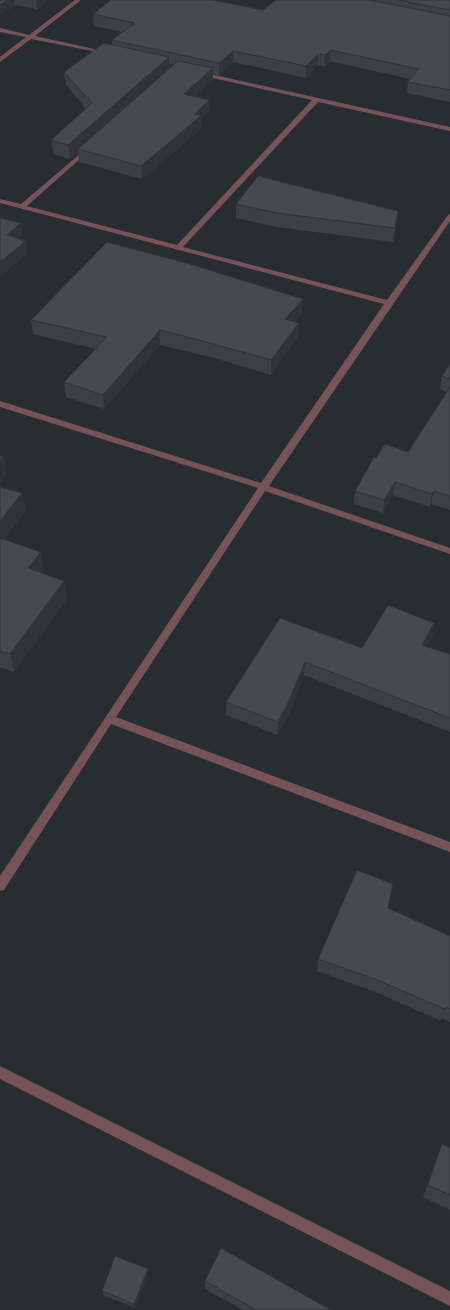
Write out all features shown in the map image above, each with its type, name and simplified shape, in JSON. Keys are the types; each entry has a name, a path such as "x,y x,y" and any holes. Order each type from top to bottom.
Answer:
{"street":[{"path":"0,60 78,0"},
{"path":"0,30 116,56"},
{"path":"193,72 450,129"},
{"path":"178,248 316,100"},
{"path":"22,207 91,146"},
{"path":"0,201 388,303"},
{"path":"0,886 263,487 388,303 450,216"},
{"path":"0,404 263,487 450,551"},
{"path":"109,719 450,847"},
{"path":"0,1072 450,1299"}],"building":[{"path":"0,0 7,0 0,5"},
{"path":"111,0 213,0 263,10 276,0 369,0 450,16 450,90 408,82 419,69 331,50 325,55 318,54 306,66 233,51 219,63 112,40 135,23 93,14"},
{"path":"398,0 450,0 450,10"},
{"path":"104,43 169,57 68,145 51,140 92,103 64,72"},
{"path":"178,61 213,68 184,94 209,100 195,114 202,115 141,166 78,149"},
{"path":"258,176 398,211 395,228 277,213 236,204"},
{"path":"0,218 21,223 7,235 26,241 0,262"},
{"path":"107,242 190,264 303,299 285,319 299,323 271,360 160,330 103,395 64,382 107,337 31,320"},
{"path":"450,364 450,379 442,376"},
{"path":"450,387 450,496 434,491 432,494 395,482 384,500 355,491 374,457 376,458 385,444 408,452"},
{"path":"0,487 22,493 0,521"},
{"path":"0,538 41,552 28,568 64,581 10,654 0,651"},
{"path":"388,605 434,623 422,645 450,654 450,718 305,662 289,701 278,722 226,702 280,618 362,648"},
{"path":"357,870 393,884 388,908 450,936 450,1009 446,1007 445,1009 375,979 318,959"},
{"path":"442,1144 450,1148 450,1195 428,1185"},
{"path":"221,1248 331,1310 256,1310 205,1281"},
{"path":"115,1256 148,1269 134,1304 102,1291"}]}
